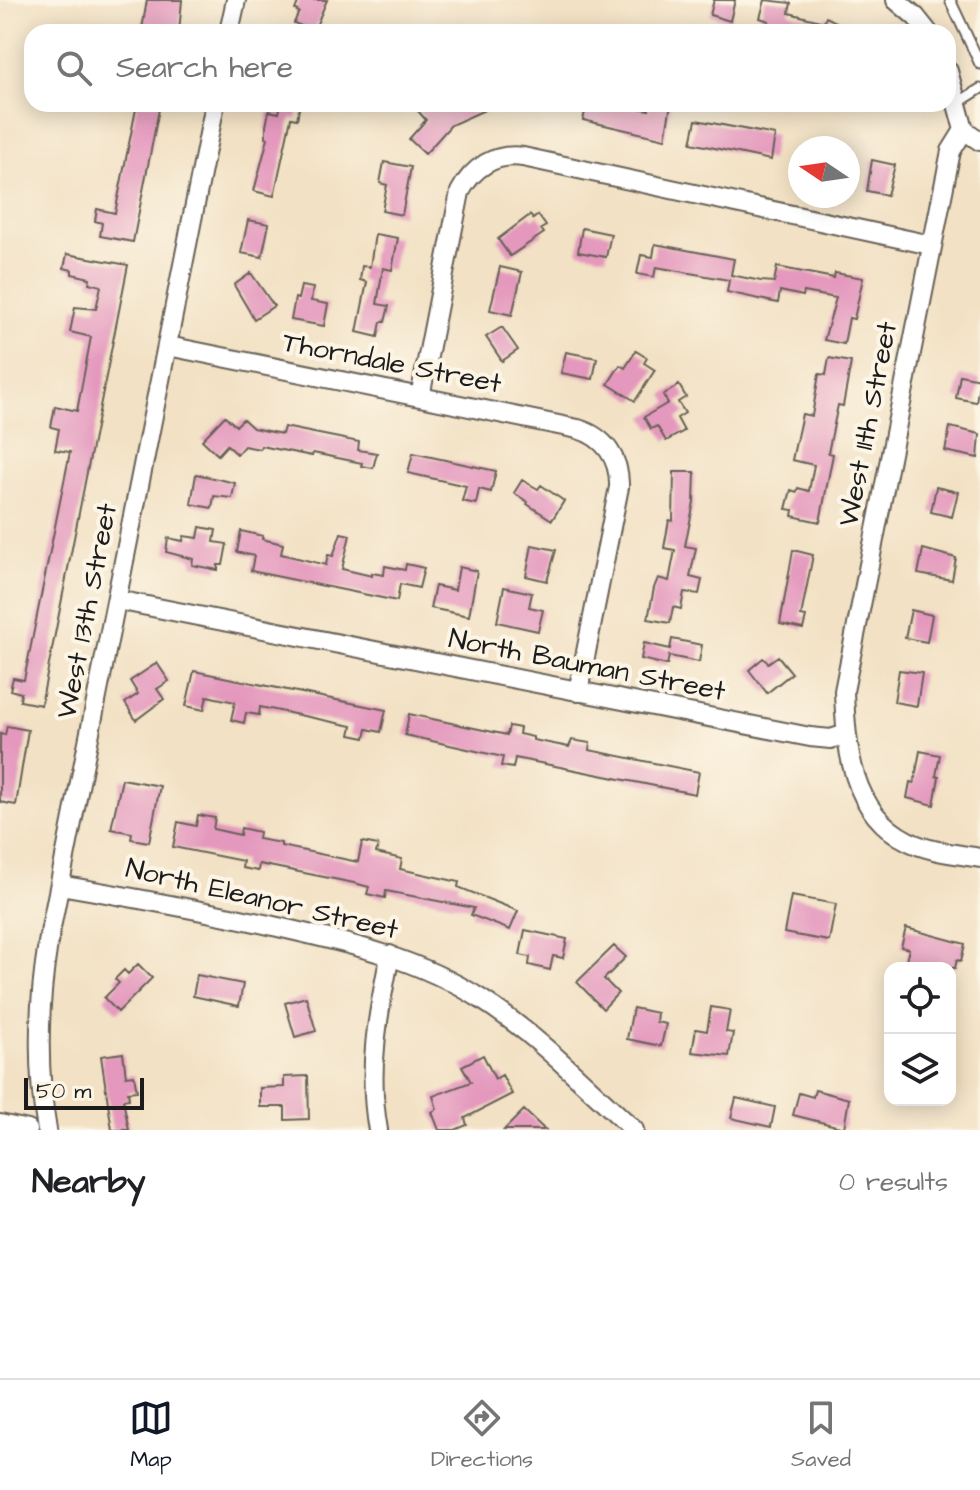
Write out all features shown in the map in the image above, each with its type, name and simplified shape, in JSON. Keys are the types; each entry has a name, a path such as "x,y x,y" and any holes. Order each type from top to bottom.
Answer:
{"street":[{"path":"231,24 236,0"},
{"path":"896,0 922,24"},
{"path":"956,104 964,130 980,141"},
{"name":"West 13th Street","path":"47,1130 40,1075 39,1016 44,972 213,112"},
{"name":"West 11th Street","path":"846,734 844,691 931,245 951,151 964,130"},
{"path":"420,397 462,188 480,167 495,159 515,156 931,245"},
{"name":"Thorndale Street","path":"168,346 578,429 602,441 615,460 619,487 578,692"},
{"name":"North Bauman Street","path":"117,600 817,739 837,738 846,734"},
{"path":"846,734 850,761 863,796 884,824 916,844 980,858"},
{"name":"North Eleanor Street","path":"60,885 188,907 390,955 450,981 495,1008 530,1035 634,1130"},
{"path":"378,1130 372,1065 390,955"},
{"path":"0,1124 28,1130"}],"lane":[{"path":"950,0 980,64"},
{"path":"956,104 980,89"}],"building":[{"path":"147,0 182,0 180,24 143,24"},
{"path":"299,0 327,0 317,24 294,23 299,12 295,10"},
{"path":"714,0 735,0 730,21 710,15"},
{"path":"765,0 791,3 789,13 824,22 826,17 840,24 768,24 769,21 760,18"},
{"path":"135,112 158,112 133,242 100,236 102,223 95,221 97,209 115,213"},
{"path":"269,112 298,112 297,119 291,118 274,196 254,191 268,138"},
{"path":"419,112 480,112 451,125 425,154 409,139 426,120"},
{"path":"585,112 670,112 665,139 583,120"},
{"path":"696,120 775,135 771,160 691,143"},
{"path":"872,160 895,165 887,195 867,191"},
{"path":"384,162 411,167 402,215 382,211 387,185 380,183"},
{"path":"530,215 533,219 538,215 546,226 541,229 544,233 510,256 498,239"},
{"path":"248,220 269,224 262,257 241,253"},
{"path":"582,228 611,234 606,257 578,252"},
{"path":"375,234 398,238 392,270 383,268 377,304 389,306 378,337 357,332 367,282 360,280 362,266 370,267"},
{"path":"655,244 734,259 731,275 761,281 774,282 777,267 834,278 835,273 863,278 854,319 849,318 844,344 824,340 836,298 780,291 778,303 727,292 729,280 656,267 654,277 637,274 641,255 653,257"},
{"path":"67,254 128,265 41,705 20,701 21,693 10,690 13,678 24,680 70,452 55,450 59,429 51,427 55,406 77,411 91,337 70,332 75,307 96,309 101,286 89,283 90,278 72,274 72,270 64,268"},
{"path":"500,267 522,272 512,315 490,310"},
{"path":"251,273 274,306 254,319 234,285"},
{"path":"301,286 313,288 311,301 328,304 324,326 291,320"},
{"path":"502,327 518,350 502,361 486,337"},
{"path":"636,351 647,358 644,363 655,370 635,401 608,384 620,365 625,368"},
{"path":"566,352 597,358 593,379 561,373"},
{"path":"829,358 851,362 843,406 838,405 828,453 833,454 820,522 792,516 793,510 786,509 791,490 809,491 814,465 792,460 802,414 812,416 819,374 826,375"},
{"path":"960,375 980,379 976,402 956,398"},
{"path":"679,385 686,397 678,402 685,413 677,418 684,431 666,441 657,426 651,429 644,417 668,403 663,395"},
{"path":"225,416 236,426 243,419 253,428 282,434 284,427 359,442 358,450 377,453 373,468 313,453 312,456 261,446 260,449 244,446 237,454 227,445 218,455 202,440"},
{"path":"950,427 980,434 978,458 945,451"},
{"path":"413,453 496,471 491,492 479,489 476,504 462,501 466,486 408,473"},
{"path":"674,472 695,472 694,502 685,546 696,548 690,577 702,580 699,594 684,592 681,609 673,607 670,623 648,619 658,578 669,581 675,550 664,548 669,520 673,521"},
{"path":"196,474 235,483 232,498 214,496 212,508 191,504"},
{"path":"522,480 538,489 541,485 564,501 552,520 514,493"},
{"path":"936,487 958,492 952,517 931,512"},
{"path":"200,527 216,530 214,542 227,544 223,565 218,565 218,570 192,565 193,559 166,552 168,538 183,541 184,536 198,538"},
{"path":"241,531 283,544 281,554 326,565 328,555 333,556 341,533 350,535 342,569 372,576 372,573 384,575 385,566 405,570 406,564 424,568 419,588 400,584 397,601 251,571 254,556 237,552"},
{"path":"532,545 556,550 547,581 526,576"},
{"path":"923,549 956,558 952,580 918,574"},
{"path":"793,550 813,555 801,616 806,617 803,629 780,624"},
{"path":"459,567 477,571 469,616 430,608 435,586 455,590"},
{"path":"504,587 532,593 529,607 543,610 538,631 497,622"},
{"path":"911,610 932,615 927,642 905,638"},
{"path":"672,639 702,645 699,662 669,656 667,665 641,659 644,643 670,649"},
{"path":"778,656 792,673 767,693 749,670 763,658 768,663"},
{"path":"157,663 169,681 157,689 164,699 136,720 125,703 138,694 130,681"},
{"path":"899,670 922,673 917,706 894,702"},
{"path":"194,671 386,710 381,732 367,729 365,738 350,735 352,726 260,707 259,715 246,713 244,723 231,720 235,702 207,696 204,710 186,706"},
{"path":"409,714 507,735 509,726 520,728 519,734 533,737 533,740 569,747 572,740 590,743 589,750 699,772 695,794 515,758 513,768 501,766 503,757 405,735"},
{"path":"7,726 28,730 16,805 0,802 0,734 5,735"},
{"path":"920,751 940,755 934,805 907,798 910,782 914,783"},
{"path":"122,779 160,786 149,842 131,839 132,833 111,829"},
{"path":"198,815 215,818 213,829 240,835 241,828 259,832 258,839 281,843 281,846 358,862 362,842 378,845 376,853 402,859 400,869 459,882 458,887 518,911 510,930 471,915 474,908 386,891 385,898 367,894 369,887 354,883 259,864 258,871 242,868 243,861 173,847 178,822 196,826"},
{"path":"791,896 836,904 829,941 784,933"},
{"path":"906,928 965,944 961,961 957,960 956,964 906,962 909,949 901,947"},
{"path":"525,930 567,939 563,958 553,956 550,970 529,965 530,957 520,955"},
{"path":"614,946 626,957 604,979 618,993 603,1009 577,982"},
{"path":"138,964 152,978 118,1012 104,998 119,983 115,979 124,970 128,974"},
{"path":"197,975 243,984 239,1006 193,996"},
{"path":"306,997 316,1031 295,1037 285,1003"},
{"path":"711,1007 730,1010 726,1032 733,1033 729,1056 692,1052 696,1029 707,1031"},
{"path":"633,1008 657,1013 656,1022 666,1024 661,1046 627,1039"},
{"path":"123,1053 126,1076 134,1075 137,1091 128,1092 129,1099 123,1100 129,1130 112,1130 101,1056"},
{"path":"483,1055 495,1079 502,1075 512,1094 465,1118 467,1125 455,1130 439,1130 432,1112 437,1109 433,1096 471,1082 462,1066"},
{"path":"308,1076 309,1119 285,1120 285,1107 260,1107 260,1088 284,1087 284,1077"},
{"path":"815,1090 849,1099 844,1128 793,1115 799,1093 813,1097"},
{"path":"736,1098 775,1107 771,1127 731,1118"},
{"path":"524,1110 545,1130 504,1130"}]}
